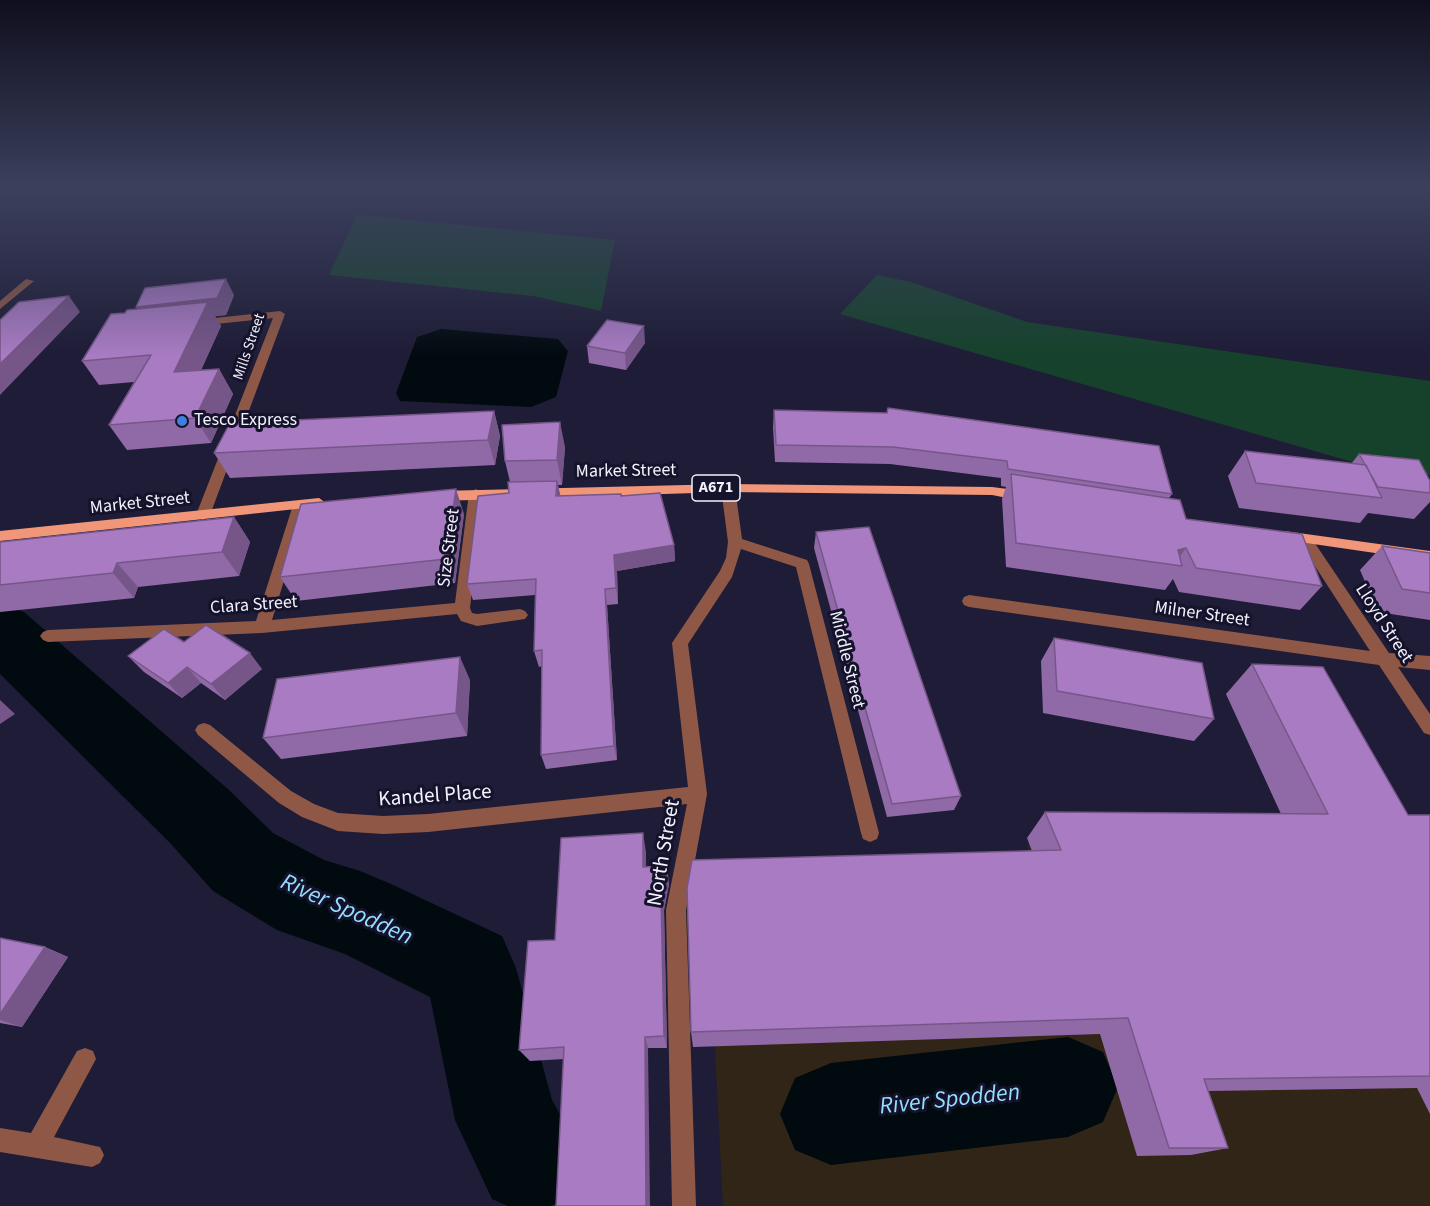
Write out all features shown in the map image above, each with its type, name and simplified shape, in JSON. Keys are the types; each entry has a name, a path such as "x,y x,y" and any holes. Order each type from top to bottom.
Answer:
{"main road":[{"name":"Market Street","path":"429,496 728,488 992,491 1038,498"},
{"name":"Market Street","path":"0,536 335,502"},
{"path":"1270,534 1430,556"}],"street":[{"path":"0,306 29,281"},
{"name":"Mills Street","path":"189,324 280,314 203,515"},
{"name":"North Street","path":"684,1206 676,910 698,794 680,643 727,573 733,558 735,542 728,488"},
{"name":"Size Street","path":"462,608 476,493"},
{"path":"262,627 300,505"},
{"name":"Lloyd Street","path":"1305,540 1430,728"},
{"name":"Middle Street","path":"735,542 802,564 870,833"},
{"name":"Milner Street","path":"969,601 1382,659 1430,663"},
{"path":"462,608 466,617 477,620 520,615"},
{"name":"Clara Street","path":"48,636 262,627 462,608"},
{"name":"Kandel Place","path":"204,730 285,797 308,811 338,822 383,825 428,823 698,794"},
{"path":"37,1145 85,1059"},
{"path":"0,1140 92,1155"}],"shaded area":[{"path":"441,329 558,339 568,351 556,397 531,407 400,401 396,393 417,337"},
{"path":"1027,845 1430,849 1430,1206 723,1206 706,875 1033,862"}],"green space":[{"path":"344,243 614,243 601,311 533,296 329,275"},
{"path":"877,275 911,282 1027,322 1430,381 1430,475 1384,471 840,314"}],"building":[{"path":"226,279 217,298 136,307 145,288"},
{"path":"69,296 0,364 0,320 19,302"},
{"path":"208,302 174,372 219,369 195,418 109,425 151,355 82,361 111,314 125,313 127,310"},
{"path":"607,320 644,326 625,353 587,346"},
{"path":"888,408 1159,446 1172,494 1008,469 1007,461 893,447 776,445 774,410 887,413"},
{"path":"494,411 488,440 214,453 230,423"},
{"path":"560,422 557,460 505,461 502,425"},
{"path":"1245,451 1366,465 1382,498 1256,483"},
{"path":"1359,454 1419,460 1430,481 1430,493 1378,487"},
{"path":"1011,474 1180,500 1186,519 1302,534 1322,586 1196,568 1186,548 1178,550 1182,566 1016,543"},
{"path":"557,481 556,496 621,494 621,496 660,493 674,545 614,555 616,588 605,589 614,746 541,755 542,650 534,651 536,579 467,584 478,496 509,493 508,482"},
{"path":"456,489 446,559 280,577 301,504"},
{"path":"234,517 222,552 117,563 113,573 0,585 0,542"},
{"path":"869,527 961,796 892,804 816,532"},
{"path":"1382,546 1430,553 1430,593 1402,589"},
{"path":"206,625 250,653 211,684 187,667 168,683 128,656 164,629 184,642"},
{"path":"1054,638 1202,663 1214,719 1057,691"},
{"path":"460,657 456,713 263,738 277,679"},
{"path":"1252,664 1323,667 1408,815 1430,815 1430,1076 1204,1079 1228,1148 1169,1148 1128,1018 691,1032 687,888 692,860 1061,850 1045,812 1328,814"},
{"path":"643,833 643,867 667,866 661,893 664,1036 645,1037 646,1206 556,1206 564,1047 519,1050 528,941 555,940 561,838"},
{"path":"0,938 45,947 0,1014"}],"waterway":[{"name":"River Spodden","path":"0,631 200,817 243,862 308,899 360,915 470,968 506,1120 529,1162"},
{"name":"River Spodden","path":"831,1114 1068,1087"}],"place":[{"name":"Tesco Express","path":"182,421"}]}
